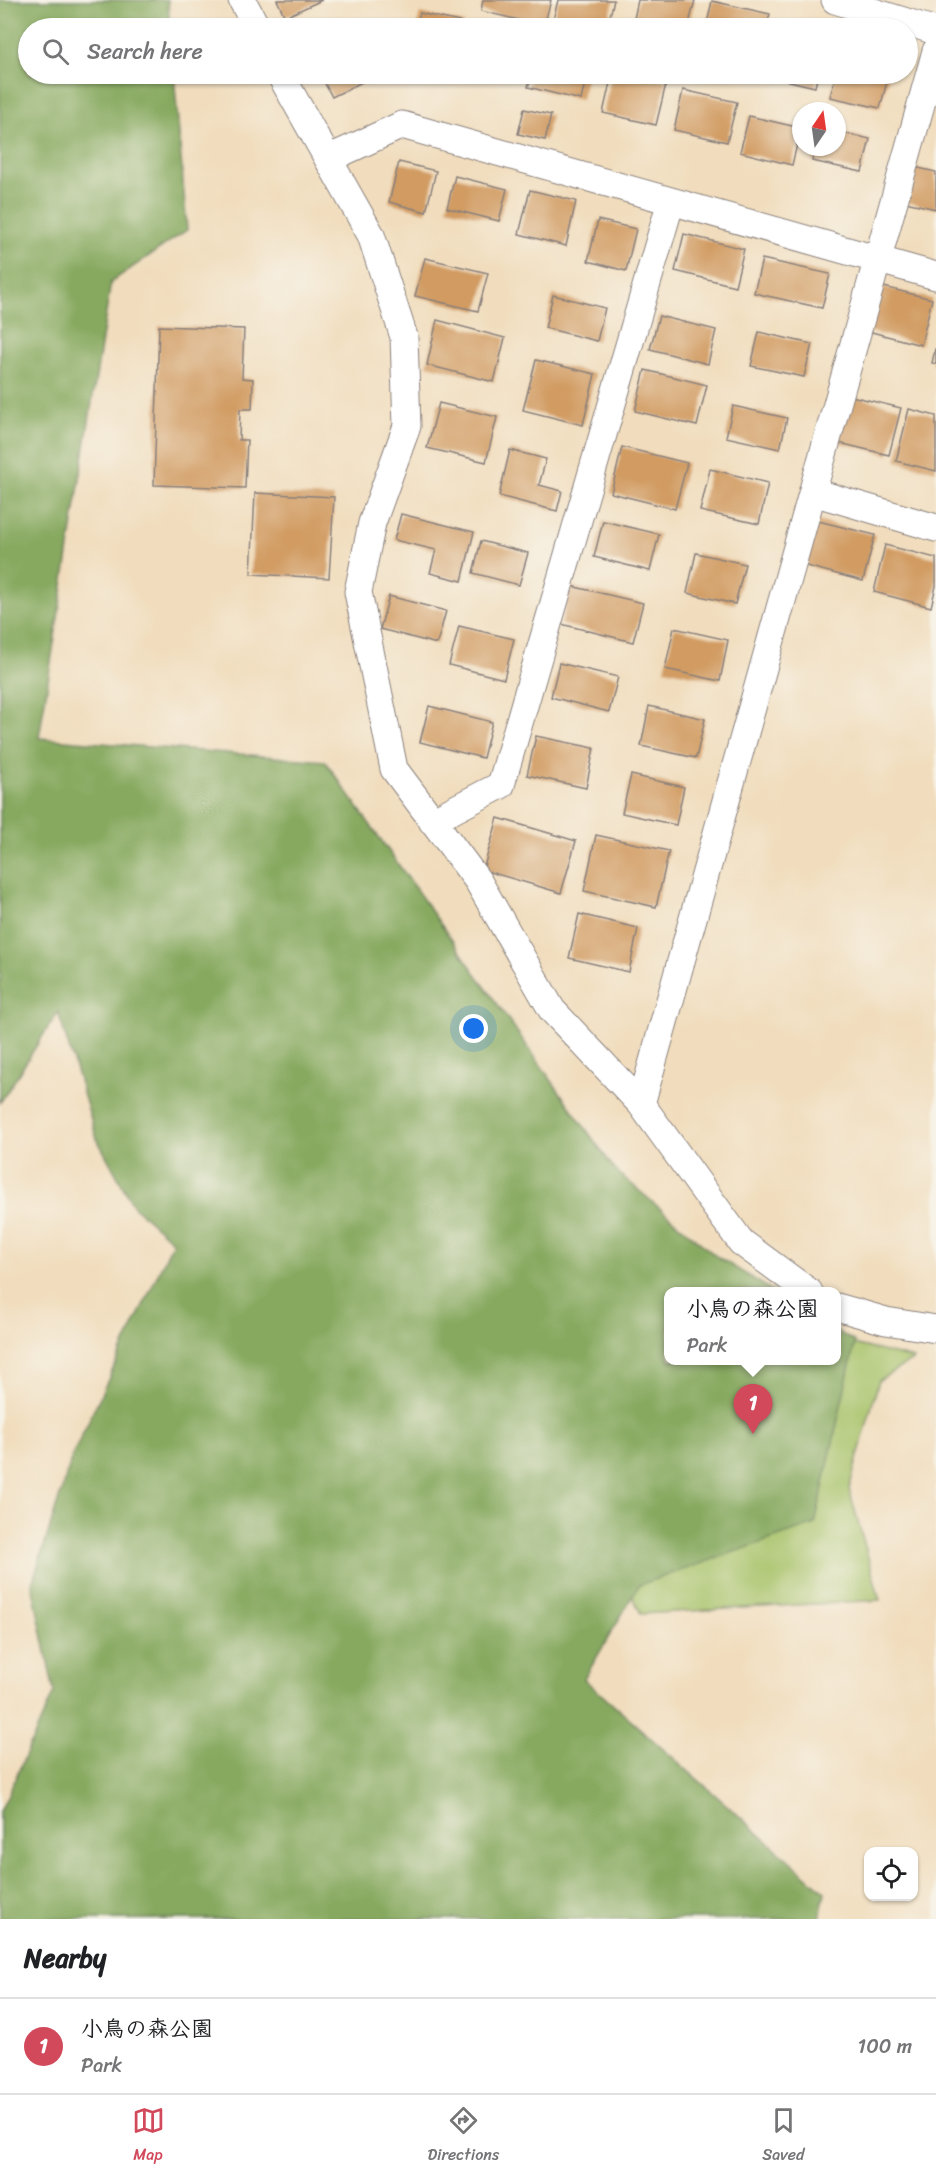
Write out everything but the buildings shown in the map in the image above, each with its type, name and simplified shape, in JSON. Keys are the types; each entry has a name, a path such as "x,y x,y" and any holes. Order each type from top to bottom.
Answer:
{"street":[{"path":"242,0 252,18"},
{"path":"835,0 894,18"},
{"path":"918,25 936,31"},
{"path":"641,1104 936,51"},
{"path":"286,84 371,236 404,337 407,426 372,523 358,592 394,769 478,881 552,1010 641,1104 741,1242 802,1287"},
{"path":"327,159 402,125 936,276"},
{"path":"432,821 501,785 671,201"},
{"path":"813,492 936,528"},
{"path":"841,1308 886,1321 936,1329"}],"green space":[{"path":"0,0 168,0 169,18 18,18 18,84 175,84 187,230 111,282 39,738 325,761 615,1170 716,1256 766,1287 664,1287 664,1365 841,1365 841,1333 855,1342 815,1524 639,1585 584,1679 825,1892 820,1919 0,1919 0,1812 54,1692 32,1584 73,1454 173,1242 134,1207 97,1139 58,1012 0,1103"},
{"path":"841,1341 914,1359 879,1380 849,1489 880,1600 641,1614 610,1547 667,1365 841,1365"}],"place":[{"name":"小鳥の森公園","path":"753,1434"}]}
